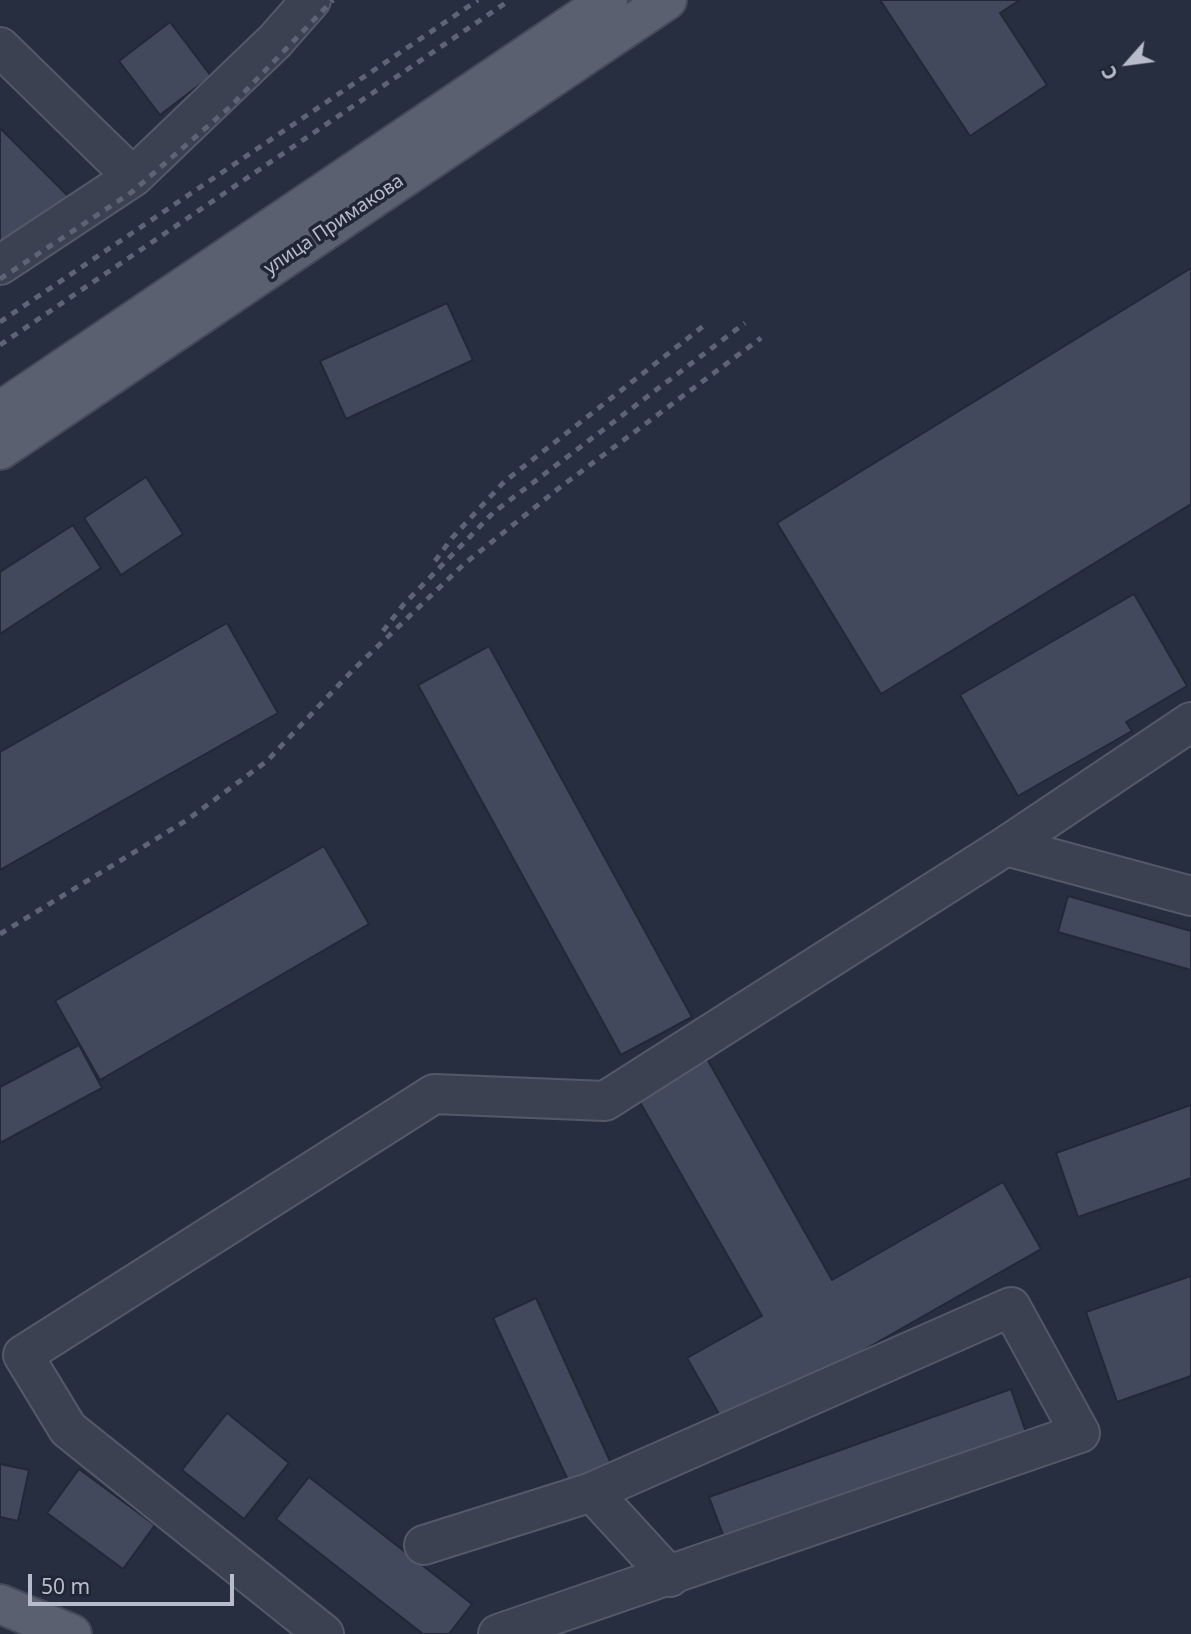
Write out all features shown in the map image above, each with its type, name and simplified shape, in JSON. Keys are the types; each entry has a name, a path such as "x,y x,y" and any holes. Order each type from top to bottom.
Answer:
{"main road":[{"name":"улица Примакова","path":"0,411 608,0"},
{"name":"улица Примакова","path":"0,450 667,0"},
{"path":"0,1604 72,1634"},
{"path":"0,1628 15,1634"}],"street":[{"path":"0,265 133,177 275,41 311,0"},
{"path":"0,47 133,177"},
{"path":"324,1634 68,1429 23,1355 434,1094 605,1101 1006,846 1191,722"},
{"path":"1006,846 1191,896"},
{"path":"424,1545 592,1492 1011,1307 1080,1433 670,1577 498,1634"},
{"path":"592,1492 670,1577"}],"building":[{"path":"880,0 1020,0 1000,13 1047,85 970,136"},
{"path":"170,22 211,76 160,115 119,61"},
{"path":"0,128 72,200 0,251"},
{"path":"1191,268 1191,504 881,694 777,523"},
{"path":"447,303 473,360 346,419 320,361"},
{"path":"146,477 183,534 121,575 84,518"},
{"path":"73,525 101,568 0,634 0,572"},
{"path":"1134,594 1187,686 1126,722 1132,731 1018,796 960,695"},
{"path":"227,623 278,713 0,870 0,752"},
{"path":"489,646 692,1017 621,1055 418,685"},
{"path":"324,846 369,924 100,1080 55,1001"},
{"path":"1068,896 1191,931 1191,970 1058,932"},
{"path":"79,1045 102,1088 0,1143 0,1087"},
{"path":"706,1057 832,1280 1003,1182 1041,1249 727,1428 687,1358 762,1316 637,1097"},
{"path":"1191,1105 1191,1178 1078,1217 1056,1153"},
{"path":"1191,1276 1191,1376 1117,1402 1086,1312"},
{"path":"536,1298 614,1470 572,1489 493,1318"},
{"path":"1011,1389 1029,1441 728,1548 709,1497"},
{"path":"227,1413 289,1463 244,1519 182,1470"},
{"path":"0,1464 29,1470 18,1521 0,1517"},
{"path":"79,1469 155,1525 123,1569 47,1513"},
{"path":"309,1477 472,1604 449,1634 423,1634 276,1519"}],"railway":[{"path":"0,279 132,192 231,106 333,0"},
{"path":"0,322 478,0"},
{"path":"0,345 510,0"},
{"path":"383,631 404,604 494,512 745,323"},
{"path":"435,561 452,538 504,482 706,324"},
{"path":"0,934 187,820 267,761 353,670 463,565 559,488 761,338"}]}
